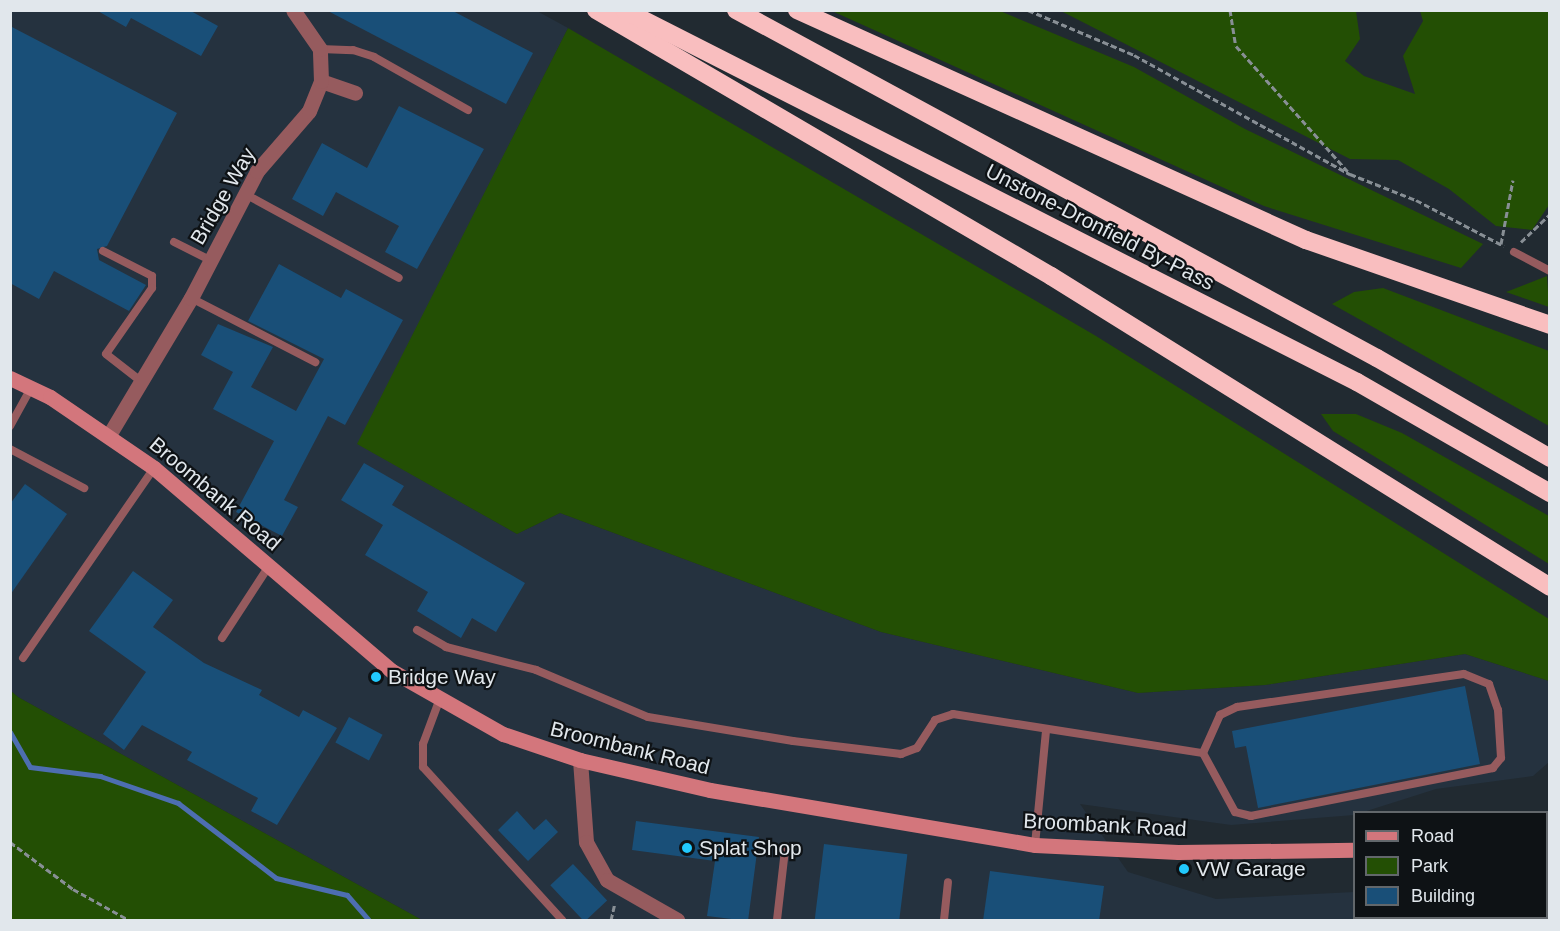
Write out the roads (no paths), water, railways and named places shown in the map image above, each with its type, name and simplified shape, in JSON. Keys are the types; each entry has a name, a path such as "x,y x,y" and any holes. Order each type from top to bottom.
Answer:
{"highway":[{"path":"596,10 1051,276 1550,587"},
{"name":"Unstone-Dronfield By-Pass","path":"624,10 1357,382 1550,493"},
{"name":"Unstone-Dronfield By-Pass","path":"736,10 1377,358 1550,458"},
{"path":"797,10 1296,235 1550,324"}],"street":[{"path":"293,10 320,49"},
{"name":"Bridge Way","path":"108,435 191,298 244,193 279,141 309,111 321,81 320,49"},
{"path":"321,81 355,93"},
{"name":"Broombank Road","path":"10,378 31,388 108,435 154,468 392,671 439,701 503,734 580,760 710,790 1035,845 1178,852 1353,850"},
{"path":"580,760 586,842 607,880 677,921"}],"lane":[{"path":"320,49 353,50 374,57 468,110"},
{"path":"244,193 399,278"},
{"path":"174,242 210,260"},
{"path":"103,251 152,276 152,288 106,354 142,382"},
{"path":"1514,252 1550,271"},
{"path":"191,298 315,362"},
{"path":"10,426 31,388"},
{"path":"10,449 84,488"},
{"path":"23,658 154,468"},
{"path":"222,638 269,566"},
{"path":"417,630 446,647 536,670 648,717 793,741 901,754 917,748 935,720 953,714 1203,753"},
{"path":"1464,674 1489,684 1498,710 1501,758 1493,768 1274,813 1235,812 1203,753 1220,715 1286,699 1332,697 1464,674"},
{"path":"439,701 423,744 423,767 562,921"},
{"path":"1035,845 1046,730"},
{"path":"777,921 785,850"},
{"path":"944,921 948,882"}],"waterway":[{"path":"10,732 30,767 100,776 178,803 276,878 347,895 369,920"}],"place":[{"name":"Bridge Way","path":"376,677"},
{"name":"Splat Shop","path":"687,848"},
{"name":"VW Garage","path":"1184,869"}]}
